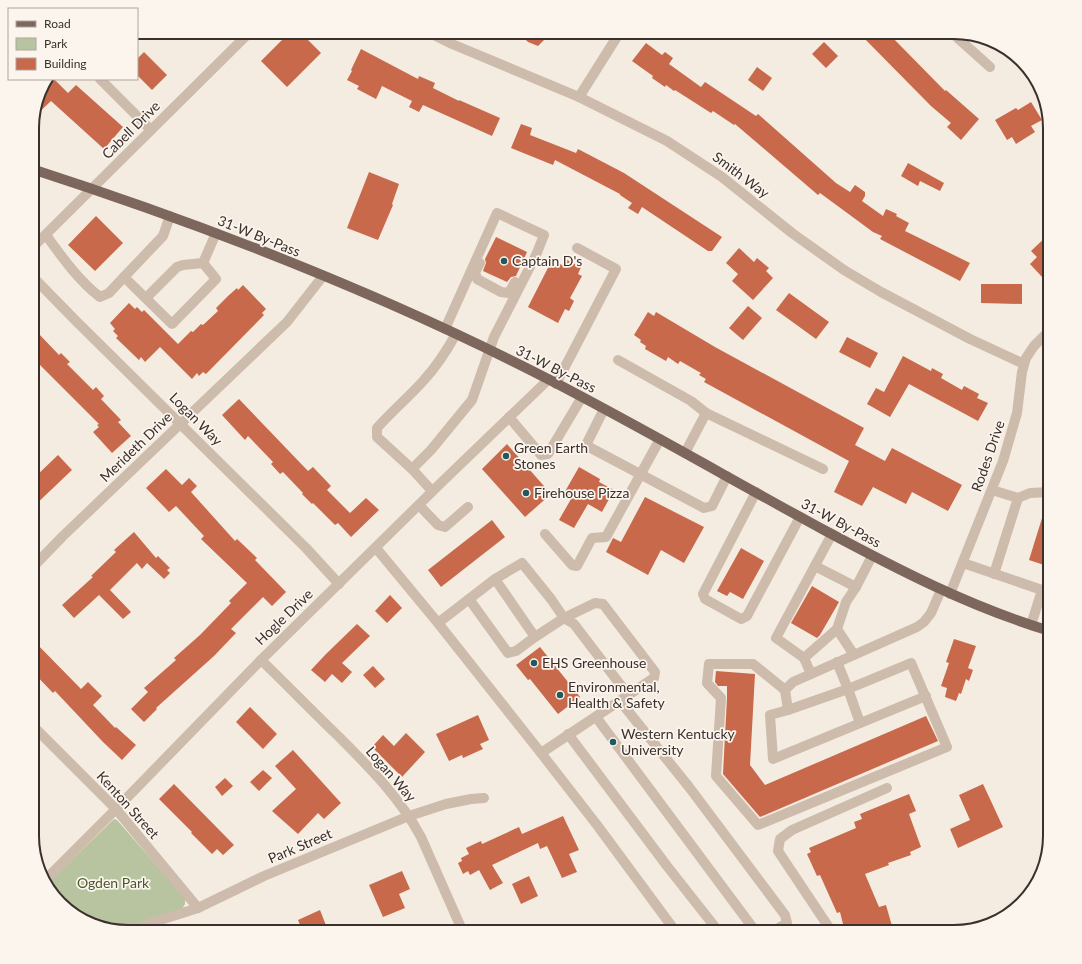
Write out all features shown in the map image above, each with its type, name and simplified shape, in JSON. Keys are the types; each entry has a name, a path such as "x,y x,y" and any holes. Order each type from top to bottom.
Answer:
{"main road":[{"name":"31-W By-Pass","path":"39,171 216,233 323,276 456,334 582,397 685,452 872,556 946,592 1043,629"}],"street":[{"name":"Cabell Drive","path":"39,242 243,39"},
{"name":"Smith Way","path":"442,39 580,97 629,121 686,152 722,177 809,246 852,275 970,339 1024,364"},
{"path":"580,97 616,39"},
{"path":"958,39 990,67"},
{"path":"101,80 151,130"},
{"path":"412,469 431,450 469,405 477,389 494,337 536,255 544,235 497,213 445,329"},
{"path":"46,235 87,287 100,297 108,293 163,236 170,216"},
{"path":"492,225 493,235 475,272 477,279 500,292 509,292 525,263 536,255"},
{"path":"203,263 216,233"},
{"name":"Hogle Drive","path":"48,877 261,660 432,491 509,417 552,382 616,269 577,248"},
{"path":"124,277 172,324 216,279 203,263"},
{"path":"146,298 177,267 203,263"},
{"name":"Merideth Drive","path":"39,561 180,423 287,322 323,276"},
{"name":"Logan Way","path":"39,283 306,548 339,584"},
{"path":"432,491 412,469 377,437 377,428 390,413 424,380 442,359 456,334"},
{"name":"Rodes Drive","path":"785,690 793,682 917,627 924,622 931,613 946,592 963,563 1003,462 1017,413 1024,364 1031,349 1043,337"},
{"path":"618,360 691,401 706,413 823,469"},
{"path":"509,417 541,455 548,454 582,397"},
{"path":"604,409 587,443 590,447 704,508 712,506 727,476"},
{"path":"685,452 706,413"},
{"path":"545,534 572,565 577,566 592,538 606,537 660,439"},
{"path":"992,490 1018,498 1030,493 1043,492"},
{"path":"756,492 703,594 705,599 742,619 747,616 800,517"},
{"path":"994,574 1018,498"},
{"path":"419,505 438,524 445,526 468,508"},
{"path":"810,674 804,658 776,638 832,534"},
{"path":"376,548 438,623 541,753 597,825 671,925"},
{"path":"804,658 837,629 846,602 856,587 872,556"},
{"path":"438,623 495,579 522,563 564,618 574,624 624,699 786,915 787,923 784,925"},
{"path":"963,563 1043,590"},
{"path":"815,566 856,587"},
{"path":"495,579 535,637"},
{"path":"1031,625 1043,598"},
{"path":"469,599 508,653 516,651 564,618 595,603 603,604 655,672 654,678 541,753"},
{"path":"837,629 854,655"},
{"name":"Logan Way","path":"261,660 376,774 395,797 409,816 421,837 460,925"},
{"path":"837,662 860,723"},
{"path":"788,710 785,690 753,664 709,664 707,683 721,698 716,776 758,825 947,747 926,696 911,662 848,690 788,710 770,715 773,759 926,696"},
{"path":"596,717 751,925"},
{"name":"Kenton Street","path":"39,732 116,809 198,908"},
{"path":"568,734 667,866 713,925"},
{"path":"827,925 778,850 780,839 792,830 887,788"},
{"name":"Park Street","path":"147,925 198,908 264,876 409,816 446,804 484,798"}],"green space":[{"name":"Ogden Park","path":"114,819 117,820 185,898 185,904 182,909 144,925 110,923 94,918 78,910 65,899 51,880"}],"building":[{"path":"283,39 307,39 321,53 287,87 261,61"},
{"path":"525,39 545,39 538,46 528,42"},
{"path":"865,39 894,39 945,91 946,90 979,119 961,140 947,127 951,123 931,106"},
{"path":"824,42 838,56 826,68 812,54"},
{"path":"646,43 662,55 665,52 673,58 669,64 701,87 705,82 756,116 758,114 836,183 850,192 855,185 865,192 865,196 862,201 883,216 886,209 897,214 896,216 909,223 905,231 970,263 960,281 880,239 882,236 873,232 820,193 818,195 735,124 734,125 713,111 711,113 675,90 674,91 666,85 665,87 652,78 653,76 632,61"},
{"path":"361,49 418,79 419,76 435,83 433,88 459,101 500,118 492,136 423,105 419,112 409,107 412,101 382,86 376,99 357,89 359,86 347,80"},
{"path":"144,52 167,75 152,90 138,76 138,58"},
{"path":"757,67 772,78 763,91 748,80"},
{"path":"53,80 55,80 68,93 76,85 123,127 104,149 51,101 41,110 48,88"},
{"path":"1031,102 1042,120 1031,126 1035,132 1016,144 1012,137 1007,140 995,120 1016,108 1018,110"},
{"path":"521,124 532,128 530,135 576,153 578,149 624,173 722,237 712,251 708,251 642,207 638,214 628,208 632,203 620,194 555,160 553,165 511,148"},
{"path":"908,163 944,183 940,191 920,181 918,186 901,176"},
{"path":"369,172 399,184 392,204 393,205 378,240 347,228"},
{"path":"96,216 123,243 95,271 68,245"},
{"name":"Captain D's","path":"496,237 527,252 516,276 511,277 507,282 483,271 486,263 485,259"},
{"path":"1043,240 1043,278 1030,264 1037,257 1031,251"},
{"path":"739,248 754,262 757,258 769,268 766,271 773,278 753,300 732,281 738,274 726,263"},
{"path":"552,260 564,266 567,260 581,267 578,274 582,276 570,298 574,301 569,311 565,309 558,323 528,307"},
{"path":"981,284 1022,284 1022,304 981,303"},
{"path":"243,285 266,309 262,313 264,315 206,374 203,372 199,376 197,373 192,379 160,347 145,362 141,357 139,360 116,338 118,336 113,331 115,329 110,323 129,303 135,309 137,307 142,312 144,310 178,344 191,331 193,332 201,324 203,325 218,311 216,308 228,296"},
{"path":"789,293 829,322 816,339 776,310"},
{"path":"748,306 762,318 743,340 729,328"},
{"path":"648,312 654,316 656,312 715,347 864,428 855,445 885,461 892,448 962,485 948,511 912,492 906,504 873,487 862,506 834,492 849,461 704,382 706,379 699,375 701,373 680,361 678,364 668,357 666,361 645,349 646,346 634,335"},
{"path":"39,334 59,355 61,353 70,362 67,364 93,390 96,387 104,396 101,399 121,420 118,422 131,436 112,453 93,432 99,427 97,425 99,424 39,364"},
{"path":"847,337 878,353 870,368 839,352"},
{"path":"903,356 931,371 932,368 943,374 941,378 962,390 964,386 979,394 977,398 988,403 978,421 909,384 890,417 867,404 876,388 884,392"},
{"path":"239,399 308,471 313,467 331,486 327,490 350,513 366,498 379,510 351,537 338,523 335,525 302,494 303,493 283,472 280,474 271,464 273,462 248,436 245,440 222,415"},
{"path":"507,444 551,494 525,517 482,469"},
{"path":"58,455 72,470 39,501 39,473"},
{"path":"579,467 600,479 599,482 614,490 602,512 588,504 574,528 559,520 571,499 563,495"},
{"path":"166,469 182,485 189,478 197,486 191,492 235,541 237,539 257,558 255,560 286,592 272,606 263,597 231,629 236,633 214,656 156,708 157,709 144,722 131,709 148,692 144,688 176,660 174,658 200,635 231,603 229,601 247,583 201,539 204,536 176,506 169,512 146,488"},
{"path":"645,497 704,527 684,563 661,550 648,575 606,552 613,538 621,542"},
{"path":"1043,515 1043,565 1029,560"},
{"path":"492,520 505,537 441,587 428,570"},
{"path":"134,532 156,558 158,556 170,568 167,570 170,573 164,579 147,563 142,569 137,563 110,590 131,612 123,619 99,595 74,618 62,605 93,577 91,576 116,552 114,550"},
{"path":"741,548 764,561 743,599 730,592 727,596 717,591"},
{"path":"812,586 839,602 817,638 791,623"},
{"path":"390,595 402,608 387,623 375,611"},
{"path":"357,624 370,636 342,663 352,672 342,683 332,674 325,682 311,670"},
{"path":"954,639 976,646 968,668 973,670 969,681 966,679 961,694 959,693 956,701 945,697 947,688 941,686 949,663 946,662"},
{"path":"39,646 81,689 88,682 102,696 93,705 115,728 116,727 136,745 122,760 55,691 53,693 39,678"},
{"path":"540,647 580,697 558,714 530,679 528,680 516,665"},
{"path":"373,666 385,679 375,688 363,675"},
{"path":"716,671 755,674 750,765 765,785 926,716 938,741 760,817 723,774 727,686 718,686 715,682"},
{"path":"250,707 277,734 263,749 236,722"},
{"path":"478,715 489,740 480,744 483,749 463,758 462,755 449,761 436,734"},
{"path":"406,733 425,752 402,777 372,747 383,735 394,746"},
{"path":"293,750 341,803 324,819 318,813 298,834 272,811 296,789 275,766"},
{"path":"263,770 272,778 259,791 250,782"},
{"path":"225,778 233,786 222,796 215,787"},
{"path":"174,784 234,845 223,855 217,849 212,854 159,799"},
{"path":"983,784 1003,827 958,848 950,829 970,820 959,795"},
{"path":"909,794 916,811 909,814 921,847 910,852 911,855 888,863 889,865 865,874 879,907 886,905 892,925 843,925 840,912 837,913 820,875 817,876 807,854 811,852 809,848 856,828 854,822 862,819 860,814"},
{"path":"563,816 579,850 569,854 577,872 562,878 547,846 540,849 538,843 492,865 503,883 490,890 479,870 470,875 468,871 463,874 458,863 462,861 461,858 469,854 466,848 481,841 482,844 519,827 522,834"},
{"path":"402,871 410,889 399,894 405,908 383,917 369,885"},
{"path":"529,876 538,896 521,904 512,884"},
{"path":"320,910 326,925 300,925 298,920"}],"place":[{"name":"Captain D's","path":"504,261"},
{"name":"Green Earth Stones","path":"506,456"},
{"name":"Firehouse Pizza","path":"526,493"},
{"name":"EHS Greenhouse","path":"534,663"},
{"name":"Environmental, Health & Safety","path":"560,695"},
{"name":"Western Kentucky University","path":"613,742"}]}
